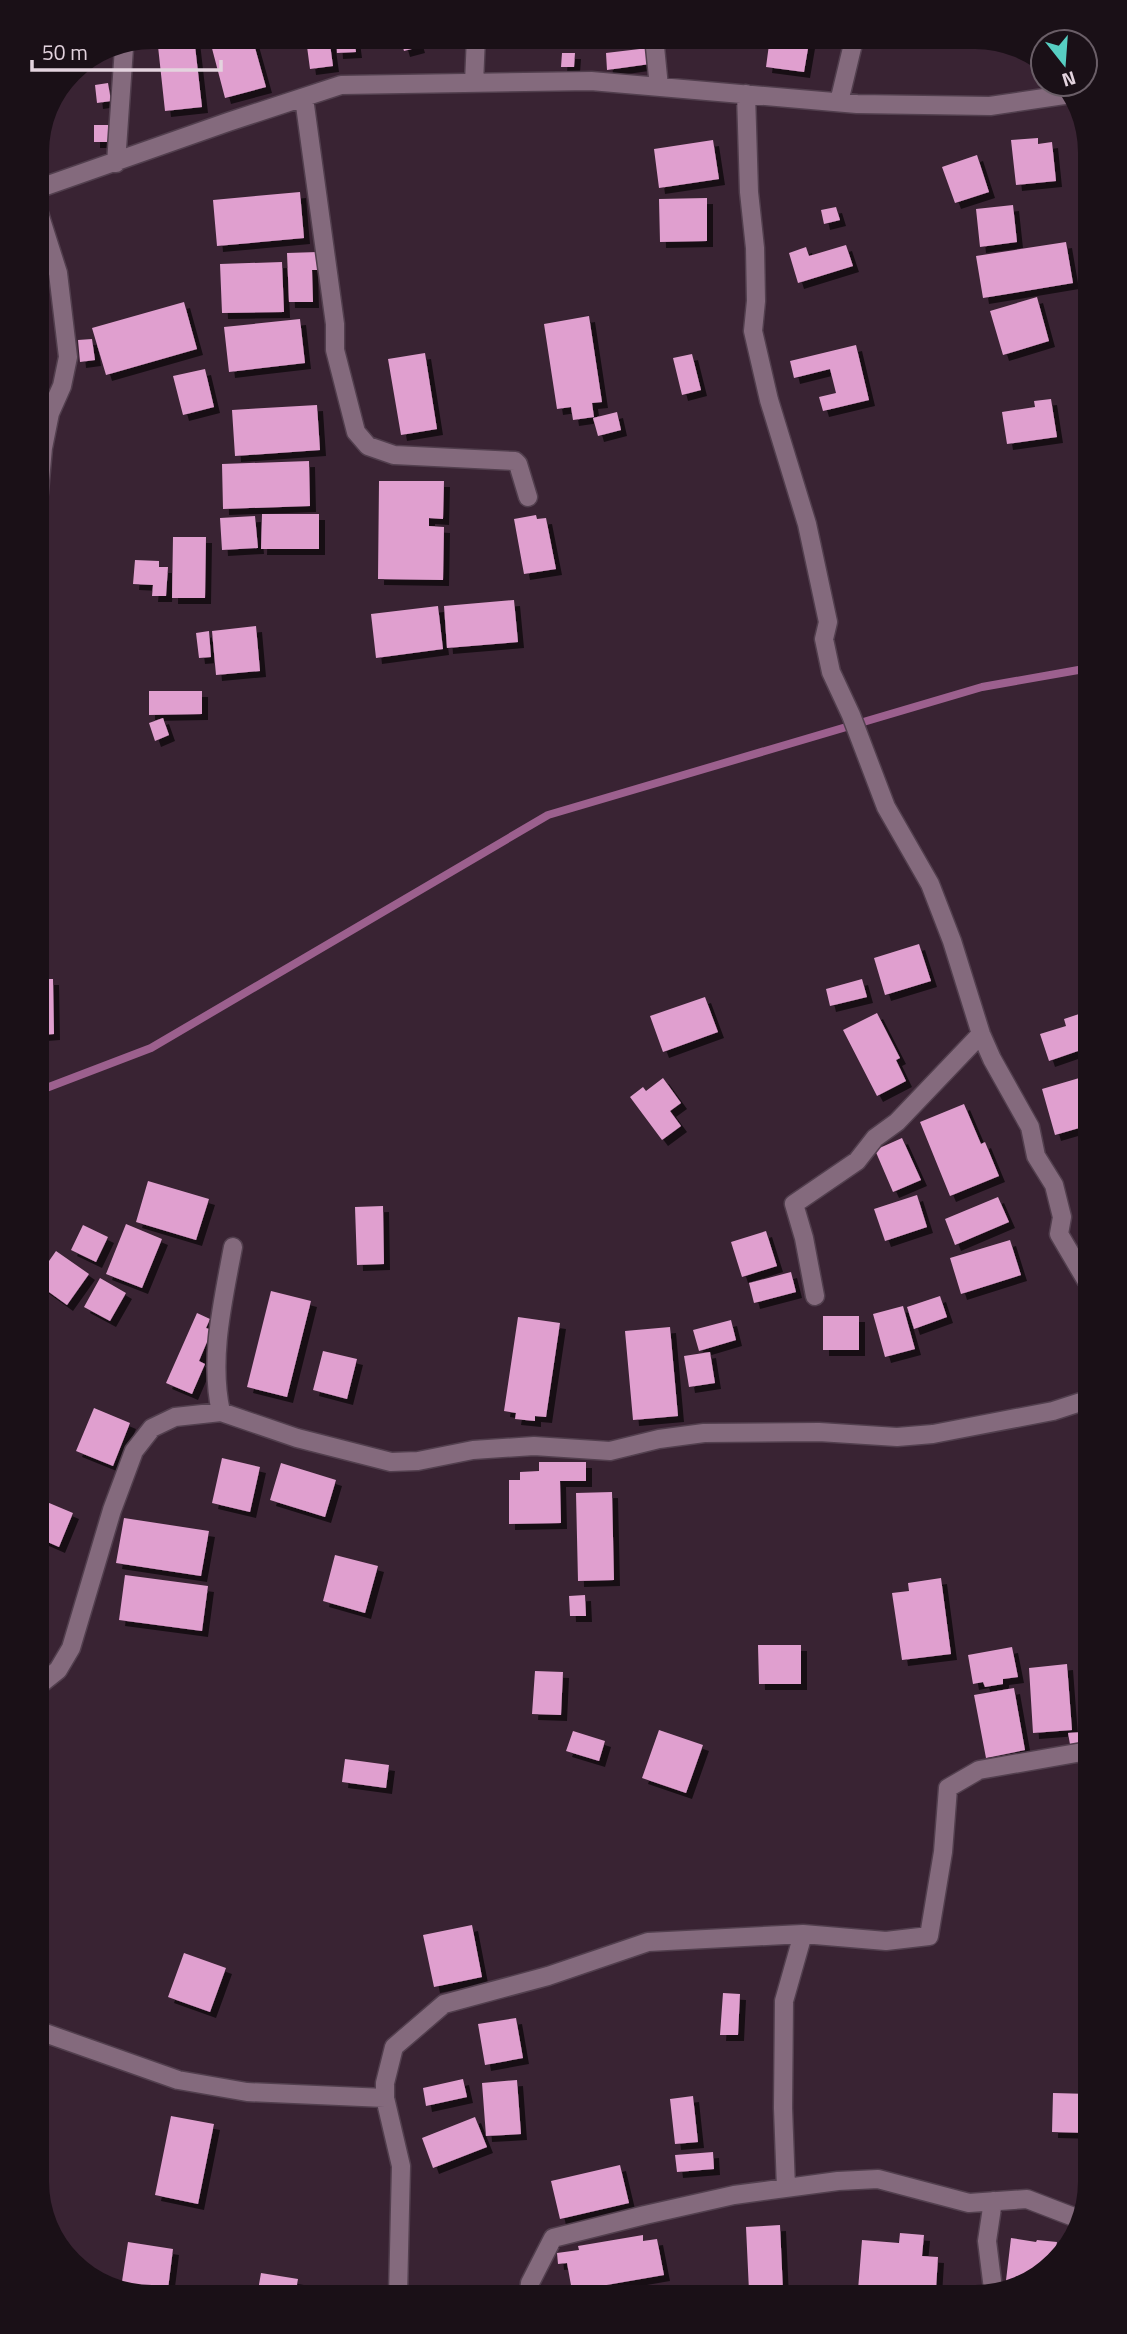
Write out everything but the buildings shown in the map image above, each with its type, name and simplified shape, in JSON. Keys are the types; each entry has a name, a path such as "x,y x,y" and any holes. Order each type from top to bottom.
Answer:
{"street":[{"path":"474,83 475,49"},
{"path":"655,49 659,87"},
{"path":"839,102 852,49"},
{"path":"116,163 124,53"},
{"path":"49,186 341,85 591,81 839,102 990,106 1044,98"},
{"path":"746,94 748,192 755,248 756,301 753,331 769,400 807,524 828,622 824,639 831,671 886,807 930,884 953,941 981,1034 1031,1128 1036,1156 1054,1185 1062,1217 1059,1234 1078,1265"},
{"path":"304,98 335,324 335,350 356,432 368,446 394,455 515,461 528,497"},
{"path":"49,244 58,272 68,357 62,386 49,418"},
{"path":"815,1296 804,1238 794,1204 857,1161 875,1138 897,1122 981,1034"},
{"path":"221,1412 216,1390 220,1316 233,1247"},
{"path":"49,1677 58,1670 71,1648 112,1510 134,1451 152,1428 175,1417 221,1412 297,1438 391,1462 418,1461 473,1450 534,1446 610,1451 659,1439 704,1433 820,1432 897,1437 933,1434 1053,1411 1078,1403"},
{"path":"398,2285 401,2166 385,2098 385,2083 394,2047 444,2004 548,1976 648,1942 803,1934 886,1941 929,1936 943,1852 948,1788 979,1770 1078,1753"},
{"path":"786,2188 783,2108 784,2001 803,1934"},
{"path":"49,2035 178,2080 247,2092 385,2098"},
{"path":"530,2285 553,2238 734,2195 838,2181 878,2179 969,2203 1027,2199 1072,2216"},
{"path":"992,2283 987,2241 993,2201"}],"waterway":[{"path":"49,1087 151,1048 548,815 982,687 1078,670"}]}
